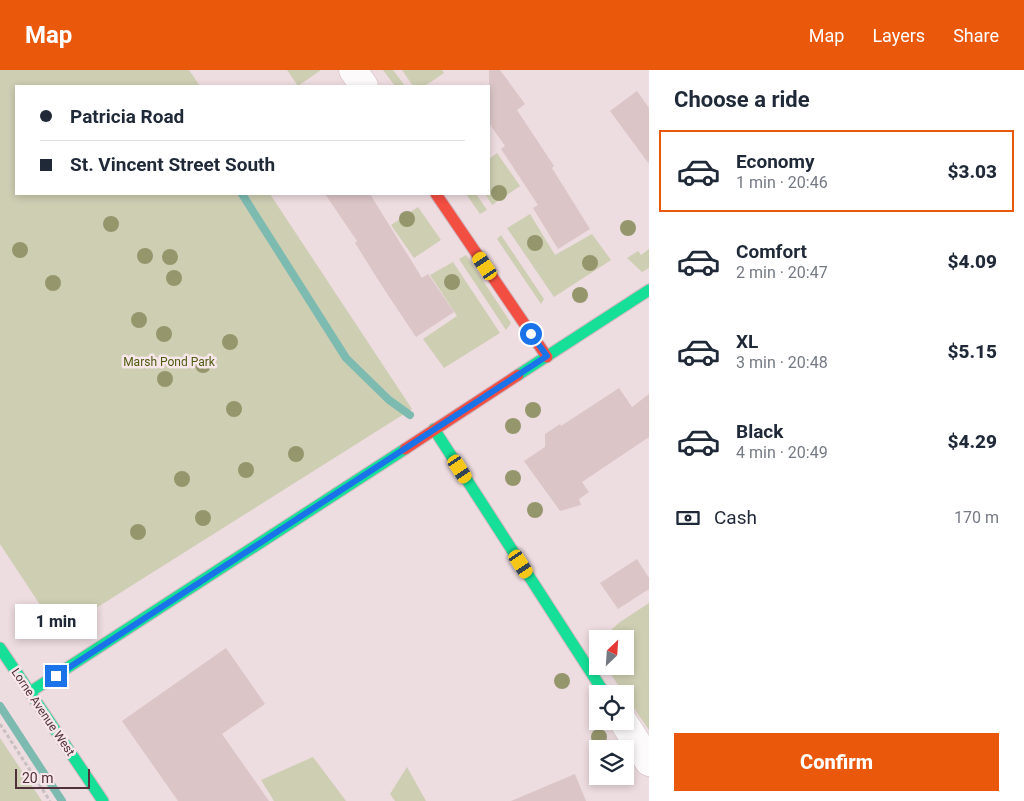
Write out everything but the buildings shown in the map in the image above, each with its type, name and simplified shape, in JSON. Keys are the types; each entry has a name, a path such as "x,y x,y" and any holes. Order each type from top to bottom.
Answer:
{"street":[{"path":"353,70 363,85"},
{"path":"437,195 547,356"},
{"path":"30,692 649,290"},
{"path":"434,429 599,685"},
{"name":"Lorne Avenue West","path":"0,648 103,801"},
{"path":"629,730 649,762"}],"path":[{"path":"0,724 50,801"}],"green space":[{"name":"Marsh Pond Park","path":"0,70 189,70 199,85 15,85 15,195 271,195 412,409 58,632 0,544"},
{"path":"287,70 321,70 299,85 297,85"},
{"path":"383,70 393,70 404,85 394,85"},
{"path":"402,70 442,70 444,73 426,85 412,85"},
{"path":"497,153 520,186 492,205 486,195 490,195 490,158"},
{"path":"467,195 477,195 487,210 480,214"},
{"path":"418,207 441,240 414,258 391,225"},
{"path":"530,214 555,255 592,234 611,260 554,297 507,228"},
{"path":"501,235 544,299 541,304 497,239"},
{"path":"649,249 649,268 642,272 627,258 638,251 641,255"},
{"path":"466,255 511,323 506,330 459,259"},
{"path":"453,262 500,333 444,368 423,339 457,316 430,275"},
{"path":"649,603 649,730 634,708 634,685 618,685 611,675 634,675 634,630 611,630"},
{"path":"0,738 42,801 0,801"},
{"path":"313,757 346,801 274,801 261,780"},
{"path":"407,767 426,801 395,801 390,794"}],"waterway":[{"path":"243,195 346,358 389,400 410,415"},
{"path":"0,706 62,801"}],"traffic: fast":[{"path":"518,375 649,290"},
{"path":"434,429 599,685"},
{"path":"30,692 405,449"},
{"path":"0,648 103,801"}],"traffic: jam":[{"path":"437,195 547,357"},
{"path":"405,449 518,375"}],"route":[{"path":"56,676 547,356 531,334"}]}
